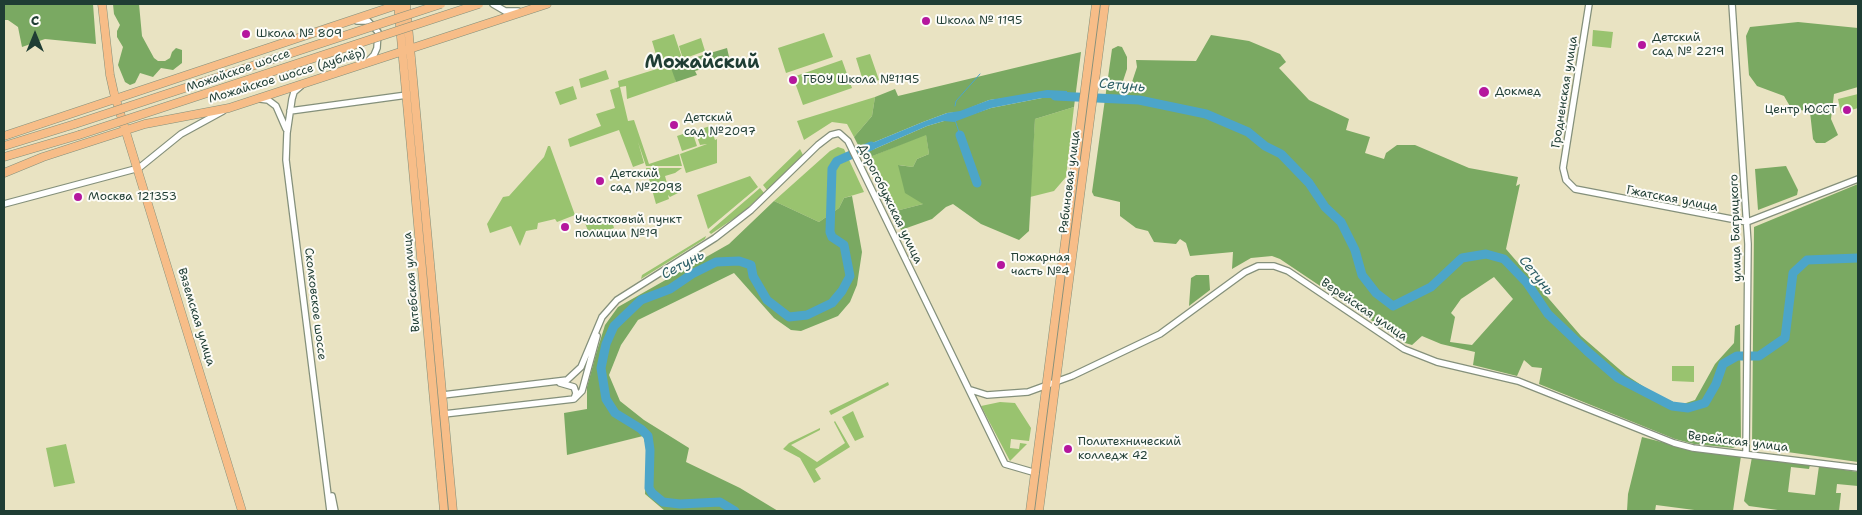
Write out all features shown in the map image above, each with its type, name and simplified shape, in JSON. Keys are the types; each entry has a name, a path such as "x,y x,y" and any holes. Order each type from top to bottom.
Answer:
{"main road":[{"name":"Вяземская улица","path":"102,4 110,75 116,100 139,168 242,511"},
{"path":"5,135 116,100 399,4 407,50"},
{"path":"406,4 407,50"},
{"name":"Можайское шоссе","path":"4,146 442,4"},
{"name":"Можайское шоссе","path":"4,158 479,4"},
{"name":"Можайское шоссе (дублёр)","path":"4,173 43,157 167,118 229,108 258,99 547,4"},
{"name":"Рябиновая улица","path":"1090,83 1096,4"},
{"name":"Рябиновая улица","path":"1039,511 1051,384 1087,104 1105,4"},
{"name":"Витебская улица","path":"407,50 406,94 444,511"},
{"name":"Витебская улица","path":"407,50 443,396 452,511"},
{"path":"4,167 43,157"},
{"name":"Рябиновая улица","path":"1030,511 1051,384"}],"street":[{"path":"492,4 506,11 523,12"},
{"name":"Гродненская улица","path":"1568,182 1564,173 1564,163 1590,4"},
{"name":"улица Багрицкого","path":"1732,4 1747,222 1748,342 1746,453"},
{"path":"350,21 368,21 378,32 379,40 374,55 361,66"},
{"name":"Сколковское шоссе","path":"304,84 294,92 287,133 286,160 328,477"},
{"path":"290,111 406,94"},
{"name":"Сколковское шоссе","path":"258,99 268,100 276,106 284,119 287,133"},
{"path":"4,204 139,168 182,134 229,108"},
{"name":"Дорогобужская улица","path":"443,396 558,383 567,380 581,367 598,324 626,292 682,260 751,210 831,135 839,133 844,136 851,147 971,390 972,397 1005,464 1036,473"},
{"path":"1747,222 1858,179"},
{"name":"Гжатская улица","path":"1568,182 1575,189 1584,192 1747,222"},
{"name":"Верейская улица","path":"971,390 987,395 1028,392 1089,369 1160,334 1245,272 1258,266 1274,266 1288,272 1385,337 1414,354 1437,362 1518,381 1674,443 1693,448 1858,468"},
{"name":"Дорогобужская улица","path":"574,399 582,392 600,328 611,308"},
{"path":"444,414 574,399 576,393 574,387 558,383"},
{"path":"328,477 330,511"},
{"path":"328,477 335,511"}],"green space":[{"path":"4,4 93,4 96,44 45,39 22,47 18,27 8,20 4,20"},
{"path":"113,4 139,4 142,36 154,58 158,61 165,61 170,58 176,48 182,50 182,63 173,70 161,68 153,77 140,73 135,83 130,85 125,82 118,65 123,47 117,37 120,25 114,14"},
{"path":"1798,22 1858,28 1858,87 1834,94 1831,119 1838,135 1825,143 1816,143 1813,139 1810,112 1791,108 1784,96 1757,86 1749,75 1746,36 1750,27"},
{"path":"1593,30 1613,32 1611,48 1592,46"},
{"path":"824,33 833,57 786,73 778,48"},
{"path":"674,34 682,58 671,62 676,82 627,99 626,86 620,87 628,121 634,120 649,164 679,154 682,166 646,166 638,142 644,163 633,167 619,130 570,147 568,139 601,126 596,114 615,108 610,90 619,87 618,81 660,68 652,41"},
{"path":"1211,35 1249,41 1280,54 1286,62 1279,68 1309,100 1349,119 1346,130 1370,137 1365,153 1384,159 1386,153 1397,145 1415,145 1469,168 1518,177 1516,186 1520,184 1506,249 1581,336 1626,375 1655,394 1680,405 1695,400 1715,364 1734,343 1735,326 1740,324 1741,444 1733,448 1694,444 1675,439 1539,384 1542,368 1532,367 1524,360 1517,376 1473,365 1475,352 1441,344 1422,336 1412,345 1405,343 1280,259 1272,256 1251,258 1232,269 1233,252 1190,256 1186,243 1180,239 1176,244 1154,242 1148,231 1136,228 1120,216 1120,202 1094,196 1092,192 1112,49 1118,46 1122,47 1127,57 1127,69 1122,84 1131,85 1137,67 1136,60 1196,61","holes":["1494,277 1513,299 1472,345 1450,342 1455,317 1451,313 1461,299"]},
{"path":"701,38 705,51 683,59 679,46"},
{"path":"727,48 730,61 695,71 697,75 676,82 670,65"},
{"path":"1081,52 1074,107 1035,119 1029,231 1019,240 981,224 953,204 946,207 932,219 901,230 892,212 923,204 905,193 898,165 913,167 917,159 929,154 926,135 865,159 854,137 872,116 875,97 895,89 898,96","holes":["1067,91 1066,98 1042,98 991,108 955,120 927,126 863,154 860,148 947,113 960,112 989,100"]},
{"path":"870,54 879,80 864,84 856,58"},
{"path":"842,60 852,88 803,105 793,77"},
{"path":"606,70 609,79 581,88 579,79"},
{"path":"573,86 577,99 560,105 555,92"},
{"path":"1858,94 1858,108 1841,113 1838,99"},
{"path":"875,97 872,116 854,137 847,124 832,122 804,140 797,121"},
{"path":"1074,107 1066,177 1054,191 1030,197 1035,119"},
{"path":"710,126 715,140 717,139 717,163 686,173 680,154 707,144 700,145 695,131"},
{"path":"692,131 697,146 682,151 677,136"},
{"path":"926,134 929,154 917,159 913,167 899,165 923,204 892,212 865,159"},
{"path":"548,146 550,146 575,215 557,222 555,219 538,223 537,229 526,231 520,246 511,226 490,233 487,224 503,197 509,196 544,157"},
{"path":"838,147 844,149 864,192 844,198 839,208 819,222 774,201 830,151"},
{"path":"800,149 803,155 767,190 763,185"},
{"path":"1786,166 1798,190 1797,195 1758,210 1755,169"},
{"path":"646,168 682,168 675,173 665,176 668,187 675,187 678,193 670,197 668,195 669,199 656,204"},
{"path":"750,176 758,187 708,229 697,195"},
{"path":"1858,184 1858,462 1752,447 1754,227"},
{"path":"760,188 764,193 742,213 711,234 709,232"},
{"path":"852,196 862,252 857,285 850,302 838,316 801,331 791,330 774,318 734,273 638,320 621,345 609,375 620,401 644,420 689,448 686,462 740,488 778,511 665,511 645,494 647,449 643,436 567,455 564,413 587,409 587,387 596,354 605,325 618,307 729,244 774,201 819,222 839,208 844,198"},
{"path":"610,215 614,228 590,236 585,223"},
{"path":"706,236 705,239 641,279 642,275"},
{"path":"1196,275 1209,275 1210,290 1189,306 1191,278"},
{"path":"1672,366 1694,366 1694,382 1672,381"},
{"path":"888,382 889,385 831,415 829,411"},
{"path":"1000,402 1015,403 1031,428 1029,441 1011,439 1010,448 1019,449 1020,443 1027,444 1010,461 981,406"},
{"path":"853,411 864,437 855,441 842,417"},
{"path":"835,421 850,447 815,469 821,479 814,483 800,458 783,449 789,443 820,428 820,430 791,445 817,462 845,443"},
{"path":"1642,437 1693,450 1741,456 1733,511 1702,511 1656,505 1655,511 1627,511 1628,494"},
{"path":"66,444 75,483 54,487 46,448"},
{"path":"1752,457 1810,465 1809,469 1791,467 1788,492 1815,495 1819,466 1858,472 1858,486 1837,484 1836,493 1841,493 1839,511 1785,511 1749,506 1744,501"}],"water":[{"path":"1047,90 1067,91 1067,98 1042,98 991,108 954,122 944,121 927,126 863,154 860,148 947,113 960,111 989,100"}],"waterway":[{"path":"955,106 956,101 980,74"},
{"name":"Сетунь","path":"1055,96 1139,100 1206,114 1248,132 1265,146 1281,154 1309,183 1325,207 1341,222 1355,250 1362,275 1376,293 1393,306 1431,287 1462,258 1486,254 1504,259 1527,283 1548,314 1587,351 1618,378 1672,406 1688,408 1705,403 1716,384 1723,364 1737,356 1759,356 1785,338 1793,273 1807,260 1858,258"},
{"path":"955,120 960,135"},
{"path":"960,135 977,183"},
{"name":"Сетунь","path":"735,511 720,502 680,504 663,502 652,493 649,488 650,450 648,436 641,429 615,413 606,399 601,368 606,344 614,326 641,300 670,289 692,274 716,262 739,261 751,265 753,276 767,300 789,317 807,315 832,303 842,291 850,276 844,245 832,237 830,232 832,169 837,161 871,146"}],"place":[{"name":"Школа № 1195","path":"926,21"},
{"name":"Школа № 809","path":"246,34"},
{"name":"Детский сад № 2219","path":"1642,45"},
{"name":"ГБОУ Школа №1195","path":"793,80"},
{"name":"Докмед","path":"1484,92"},
{"name":"Центр ЮССТ","path":"1847,110"},
{"name":"Детский сад №2097","path":"674,125"},
{"name":"Детский сад №2098","path":"600,181"},
{"name":"Москва 121353","path":"78,197"},
{"name":"Участковый пункт полиции №19","path":"565,227"},
{"name":"Пожарная часть №4","path":"1001,265"},
{"name":"Политехнический колледж 42","path":"1068,449"}],"district":[{"name":"Можайский","path":"702,63"}]}
